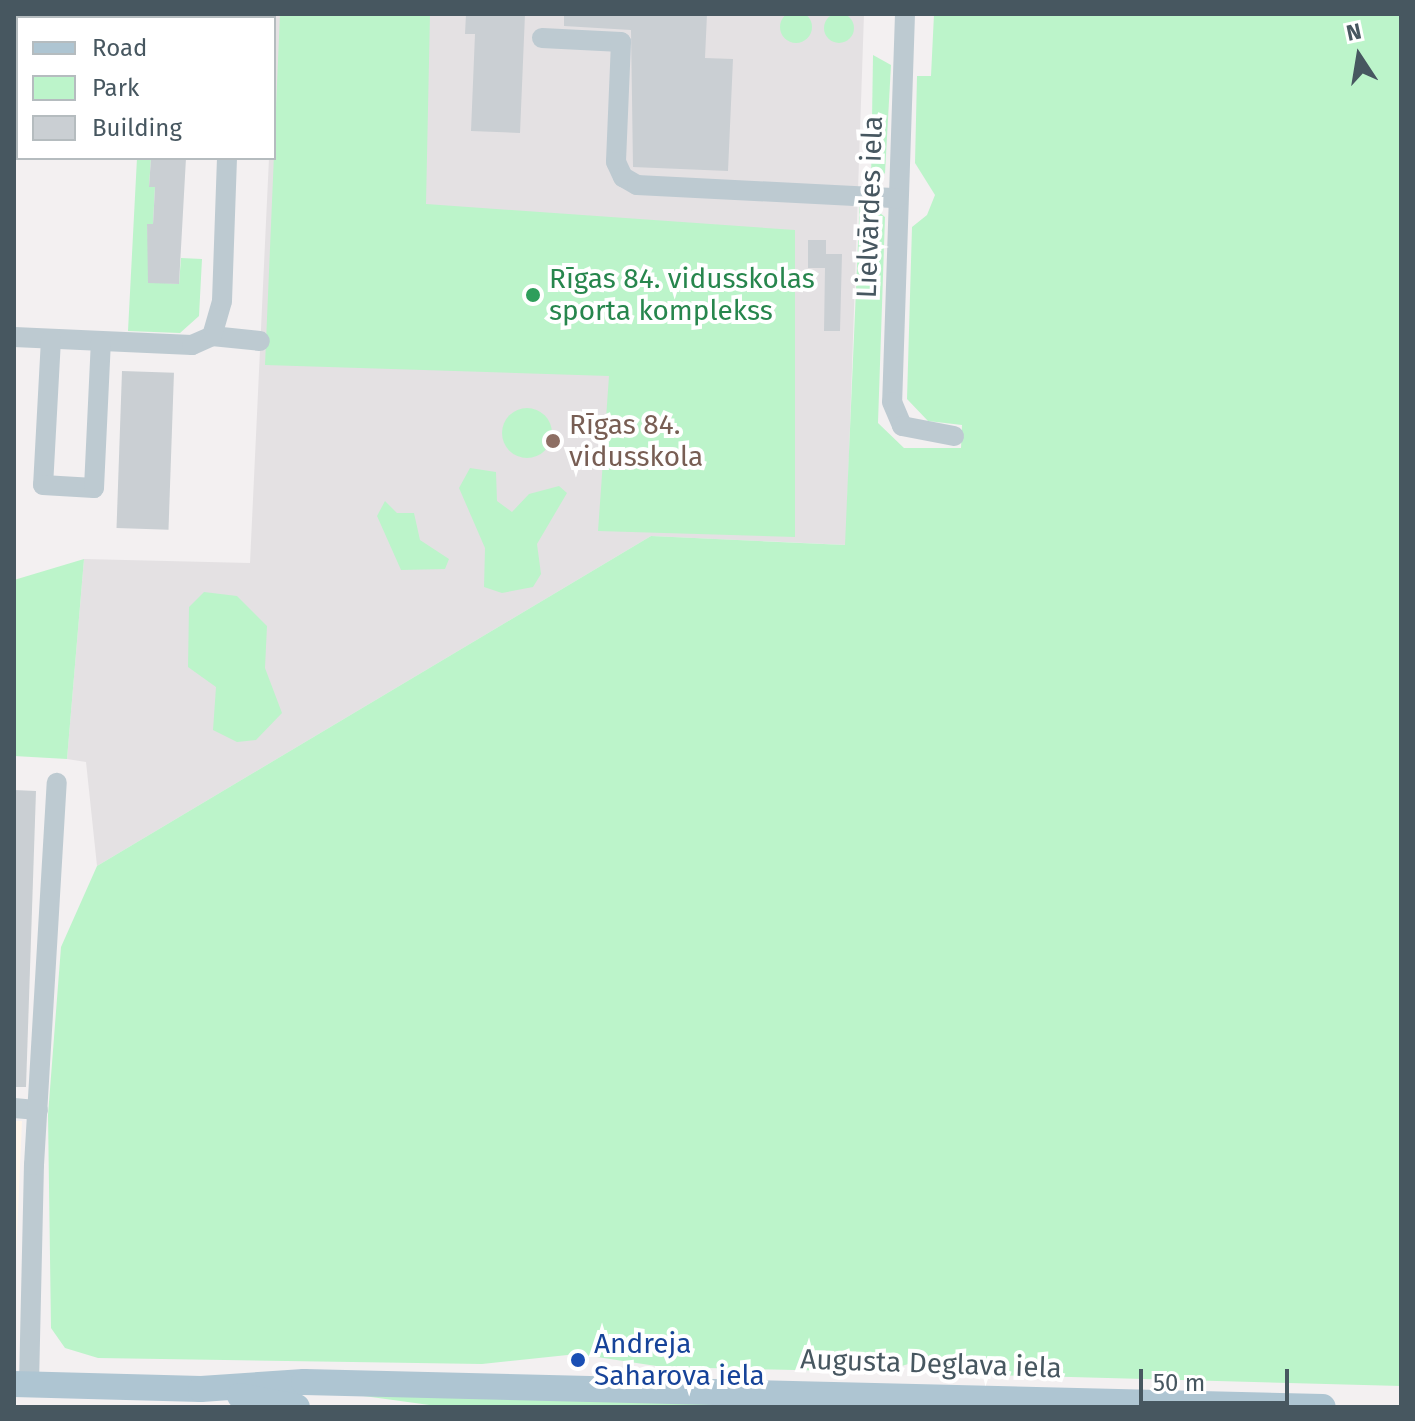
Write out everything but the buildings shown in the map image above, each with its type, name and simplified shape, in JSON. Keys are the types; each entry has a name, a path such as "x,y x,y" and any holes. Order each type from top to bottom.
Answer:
{"main road":[{"name":"Augusta Deglava iela","path":"22,1384 201,1389 304,1382 917,1402 1323,1407"},
{"name":"Augusta Deglava iela","path":"201,1389 297,1407"}],"street":[{"name":"Lielvārdes iela","path":"905,14 892,402 902,426 954,436"},
{"path":"542,38 621,42 616,162 623,177 637,185 898,198"},
{"path":"212,336 222,301 227,160"},
{"path":"14,337 192,345 212,336 260,341"},
{"path":"51,339 43,485 94,488 101,342"},
{"path":"22,1384 31,1307 38,1110 57,783"},
{"path":"14,1108 38,1110"},
{"path":"14,1292 31,1307"}],"shaded area":[{"name":"Rīgas 84. vidusskola","path":"864,14 846,545 651,536 97,866 86,762 67,759 84,559 250,563 269,160 276,160 276,16 273,16"},
{"path":"14,1121 22,1121 14,1300"}],"green space":[{"path":"796,11 807,16 812,27 807,38 796,43 785,38 780,27 785,16"},
{"path":"839,13 850,17 854,28 850,39 839,43 828,39 824,28 828,17"},
{"name":"Rīgas 84. vidusskolas sporta komplekss","path":"280,14 430,14 426,204 795,230 795,537 598,531 609,376 265,365"},
{"path":"934,14 1401,14 1401,1386 956,1374 928,1358 882,1372 663,1367 577,1354 482,1364 98,1358 65,1348 51,1328 48,1115 61,947 97,866 651,536 845,545 860,197 885,217 878,423 904,448 961,448 962,425 928,421 907,399 912,227 927,215 935,195 915,163 917,76 931,76"},
{"path":"873,55 891,65 885,173 871,185"},
{"path":"137,160 151,160 149,187 155,187 153,224 147,225 151,282 179,284 181,258 202,259 199,316 180,333 128,331"},
{"path":"527,408 545,415 552,433 545,451 527,458 509,451 502,433 509,415"},
{"path":"470,468 496,472 497,501 512,512 529,494 559,486 567,493 537,544 541,574 533,587 502,593 484,587 485,548 459,488"},
{"path":"385,501 397,513 414,513 420,540 449,559 445,569 401,570 377,516"},
{"path":"84,559 67,759 14,756 14,580"},
{"path":"204,592 237,596 267,626 265,668 282,713 256,740 237,742 213,730 216,687 188,667 189,607"},
{"path":"342,1393 846,1407 444,1407"}],"place":[{"name":"Rīgas 84. vidusskolas sporta komplekss","path":"533,295"},
{"name":"Rīgas 84. vidusskola","path":"553,441"},
{"name":"Andreja Saharova iela","path":"578,1360"}]}
